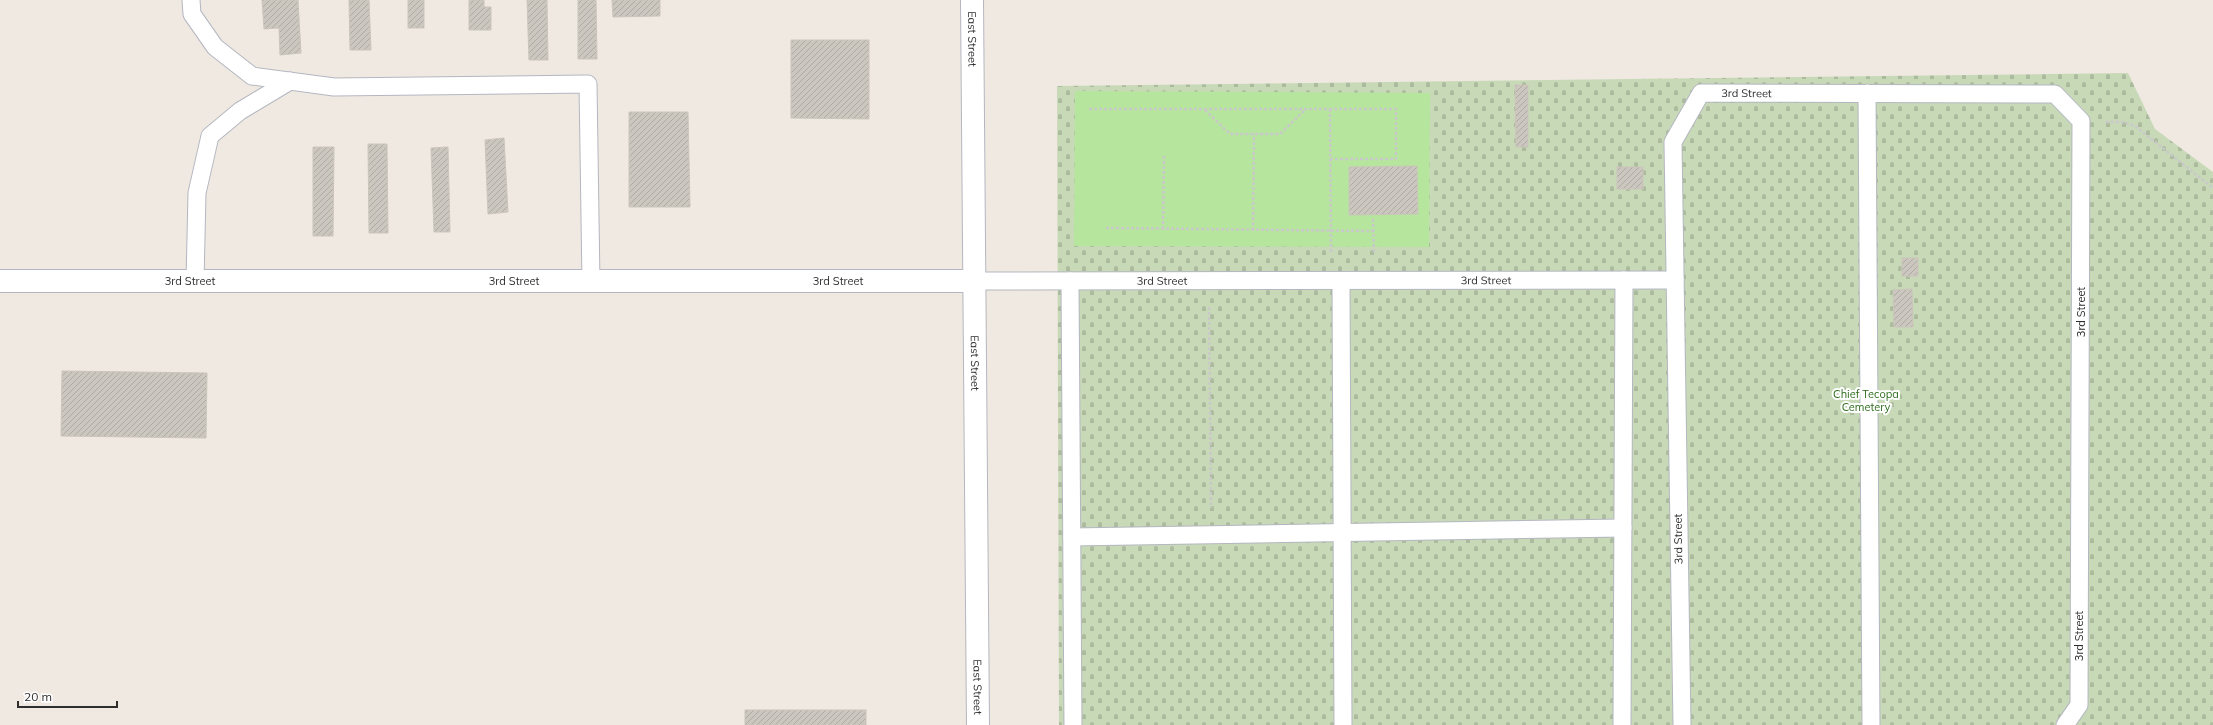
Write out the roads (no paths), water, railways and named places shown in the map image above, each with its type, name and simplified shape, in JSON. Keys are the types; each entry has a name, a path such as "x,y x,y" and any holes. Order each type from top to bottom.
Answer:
{"street":[{"name":"East Street","path":"972,0 978,725"},
{"name":"3rd Street","path":"0,281 591,283 975,282"}],"lane":[{"path":"191,0 192,14 215,47 252,76 334,87 588,84 591,283"},
{"path":"195,282 197,193 210,136 240,111 290,80"},
{"name":"3rd Street","path":"1682,725 1673,142 1701,93 1867,93 2055,94 2081,121 2079,705 2065,725"},
{"path":"1867,93 1871,725"},
{"path":"1622,725 1624,280"},
{"name":"3rd Street","path":"975,282 1675,280"},
{"path":"1336,281 1342,533 1343,725"},
{"path":"1070,282 1073,725"},
{"path":"1072,537 1623,528"}],"park label":[{"name":"Chief Tecopa Cemetery","path":"1866,400"}]}
